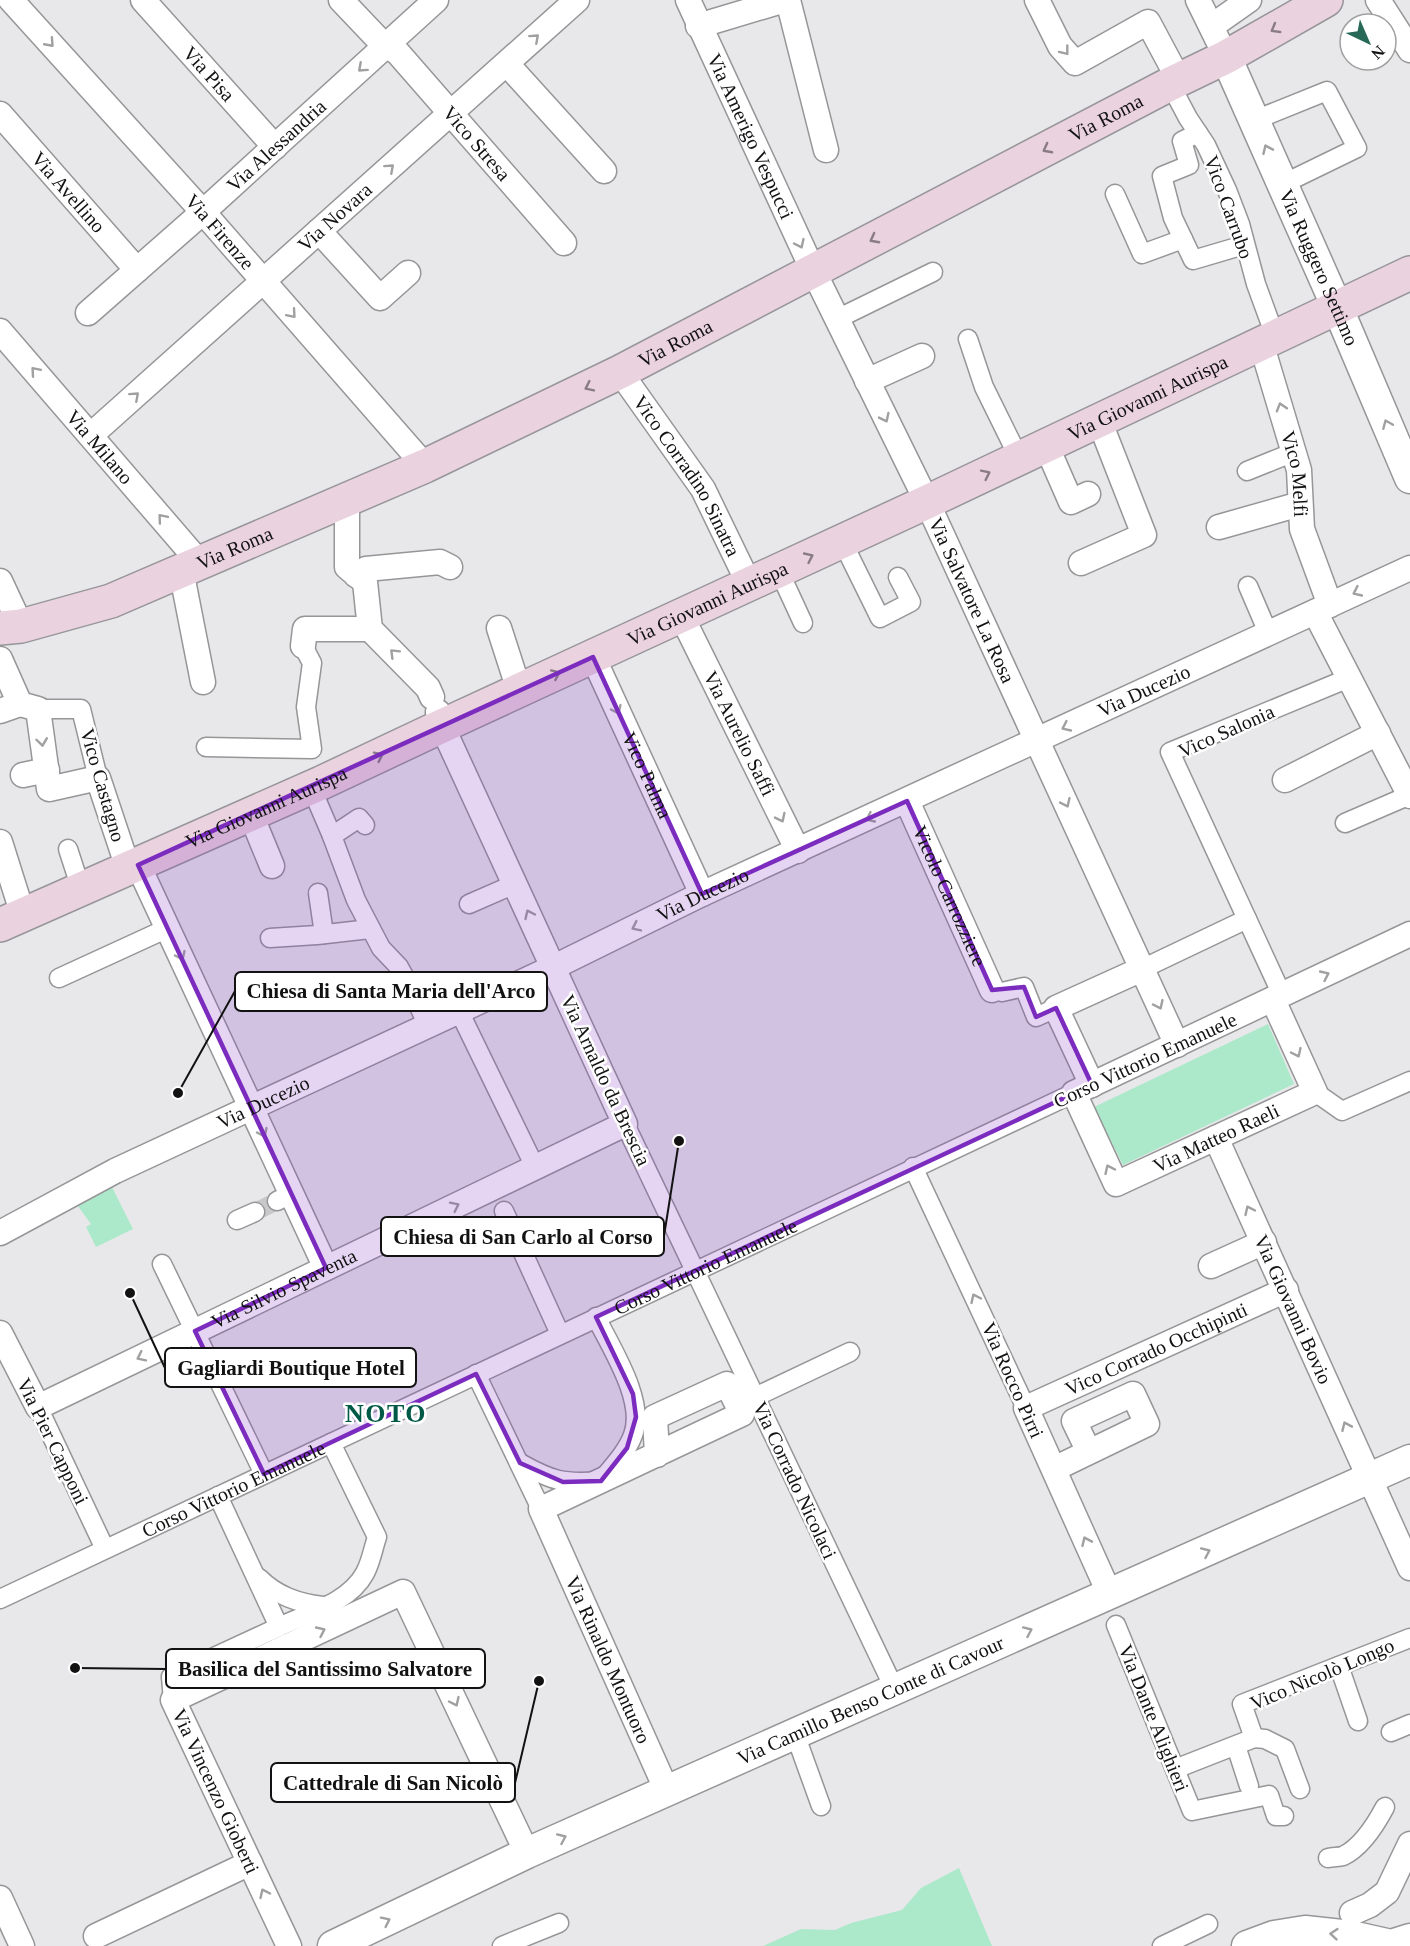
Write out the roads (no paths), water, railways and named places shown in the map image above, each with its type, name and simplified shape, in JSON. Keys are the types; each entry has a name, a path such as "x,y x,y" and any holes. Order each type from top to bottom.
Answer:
{"main road":[{"name":"Via Roma","path":"11,627 111,601 424,466 620,372 1174,82 1226,57 1326,0"},
{"name":"Via Giovanni Aurispa","path":"11,920 311,788 437,712 519,690 593,657 1410,273"}],"street":[{"name":"Via Firenze","path":"11,0 203,212 424,466"},
{"name":"Via Pisa","path":"143,0 275,147"},
{"name":"Vico Stresa","path":"340,0 379,40 398,53 564,243"},
{"name":"Via Alessandria","path":"88,313 203,212 436,0"},
{"name":"Via Novara","path":"92,435 577,0"},
{"name":"Via Amerigo Vespucci","path":"688,0 698,26 813,271"},
{"path":"698,26 787,0 826,150"},
{"path":"1037,0 1060,46 1075,63 1148,22 1174,82"},
{"path":"1198,0 1226,57"},
{"path":"1212,26 1249,0"},
{"path":"1378,0 1410,50"},
{"name":"Via Ruggero Settimo","path":"1226,57 1337,306 1410,478"},
{"path":"507,64 604,171"},
{"name":"Vico Carrubo","path":"1174,82 1188,118 1206,145 1227,190 1240,224 1268,340"},
{"path":"1255,120 1328,91 1357,148 1282,184"},
{"name":"Via Avellino","path":"0,114 137,270"},
{"path":"1198,133 1182,141 1189,165 1162,176 1173,218 1193,260 1244,245"},
{"path":"1115,194 1142,254 1184,239"},
{"path":"319,231 380,298 408,273"},
{"name":"Via Salvatore La Rosa","path":"813,271 927,502 1177,1045"},
{"path":"837,319 933,272"},
{"name":"Via Milano","path":"0,331 92,435 190,567"},
{"path":"968,339 984,387 1032,452 1071,502 1088,494"},
{"name":"Vico Melfi","path":"1268,340 1299,470 1302,529 1322,608 1349,678 1410,795"},
{"path":"867,381 922,356"},
{"name":"Vico Corradino Sinatra","path":"620,372 703,489 749,584"},
{"path":"1081,563 1144,535 1099,420"},
{"path":"1247,471 1294,452"},
{"path":"206,747 312,749 306,706 312,663 303,646 305,629 370,629 365,582 347,567 347,499"},
{"path":"1219,527 1300,504"},
{"path":"842,541 880,618 911,602 898,577"},
{"path":"357,575 366,569 440,562 450,567"},
{"path":"190,567 203,682"},
{"name":"Via Ducezio","path":"0,1233 115,1170 554,967 702,894 1410,568"},
{"path":"779,571 803,623"},
{"path":"0,581 11,627"},
{"path":"1248,586 1269,634"},
{"name":"Via Aurelio Saffi","path":"681,615 798,851"},
{"path":"500,627 519,690"},
{"name":"Via Arnaldo da Brescia","path":"370,629 428,688 625,1124 695,1270"},
{"name":"Vico Palma","path":"593,657 702,894"},
{"path":"0,659 46,770 49,789 98,778"},
{"name":"Vico Salonia","path":"1247,919 1170,752 1349,678"},
{"name":"Vico Castagno","path":"19,708 81,709 98,778 133,867 168,928 251,1106 284,1197 326,1268"},
{"path":"1285,780 1378,733"},
{"path":"23,775 46,770"},
{"path":"311,788 370,929 381,948 399,967 428,1026"},
{"path":"1345,823 1410,795"},
{"name":"Vicolo Carrozziere","path":"907,801 992,990"},
{"path":"251,814 273,866"},
{"path":"332,836 359,818 365,825"},
{"path":"0,842 11,920"},
{"path":"68,849 81,889"},
{"path":"469,904 515,884"},
{"path":"318,893 324,934"},
{"path":"992,990 1002,992 1023,987 1036,1017 1247,919 1315,1092 1342,1111 1410,1081"},
{"path":"59,978 168,928"},
{"path":"270,938 370,929"},
{"name":"Corso Vittorio Emanuele","path":"0,1599 1410,934"},
{"path":"1056,1008 1083,1089"},
{"path":"459,1011 535,1167"},
{"name":"Via Matteo Raeli","path":"1083,1089 1116,1184 1315,1092"},
{"name":"Via Silvio Spaventa","path":"38,1407 625,1124"},
{"name":"Via Giovanni Bovio","path":"1216,1138 1410,1568"},
{"name":"Via Rocco Pirri","path":"914,1167 1110,1595"},
{"path":"504,1211 560,1335"},
{"path":"237,1220 255,1212"},
{"path":"1211,1266 1264,1242"},
{"path":"162,1264 264,1474"},
{"name":"Via Corrado Nicolaci","path":"695,1270 895,1690"},
{"name":"Vico Corrado Occhipinti","path":"1026,1408 1286,1290"},
{"path":"596,1317 633,1394 636,1417 634,1433 627,1448 601,1481"},
{"name":"Via Pier Capponi","path":"3,1347 38,1407 105,1550"},
{"path":"755,1397 850,1352"},
{"path":"476,1374 546,1519 601,1481 657,1455"},
{"path":"218,1496 279,1627 339,1600 359,1583 370,1560 377,1537 331,1443"},
{"path":"1054,1469 1089,1452"},
{"name":"Via Camillo Benso Conte di Cavour","path":"333,1946 527,1853 1410,1460"},
{"path":"519,1463 546,1478 563,1482 601,1481"},
{"name":"Via Rinaldo Montuoro","path":"546,1519 667,1791"},
{"path":"253,1572 280,1594 301,1604 325,1606"},
{"path":"172,1700 403,1592 527,1853"},
{"name":"Via Dante Alighieri","path":"1116,1624 1192,1811 1251,1792"},
{"name":"Via Vincenzo Gioberti","path":"279,1627 171,1677 172,1700 289,1946"},
{"name":"Vico Nicolò Longo","path":"1175,1769 1254,1738 1242,1704 1410,1638"},
{"path":"1339,1666 1358,1721"},
{"path":"1391,1732 1410,1724"},
{"path":"795,1734 821,1806"},
{"path":"1254,1738 1265,1738 1285,1749 1300,1789"},
{"path":"1236,1746 1251,1792 1269,1795 1276,1815 1284,1815"},
{"path":"1328,1858 1343,1856 1363,1840 1375,1827 1385,1807"},
{"path":"1352,1913 1370,1905 1387,1892 1410,1844"},
{"path":"96,1936 250,1863"},
{"path":"0,1899 22,1946"},
{"path":"502,1946 559,1923"},
{"path":"1162,1946 1208,1924"},
{"path":"1247,1946 1274,1936 1305,1931 1351,1936 1391,1946 1410,1939"}],"tunnel":[{"path":"255,1212 277,1201"}],"place":[{"name":"Chiesa di Santa Maria dell'Arco","path":"178,1093"},
{"name":"Chiesa di San Carlo al Corso","path":"679,1141"},
{"name":"Gagliardi Boutique Hotel","path":"130,1293"},
{"name":"Basilica del Santissimo Salvatore","path":"75,1668"},
{"name":"Cattedrale di San Nicolò","path":"539,1681"}],"district":[{"name":"NOTO","path":"386,1413"}]}
